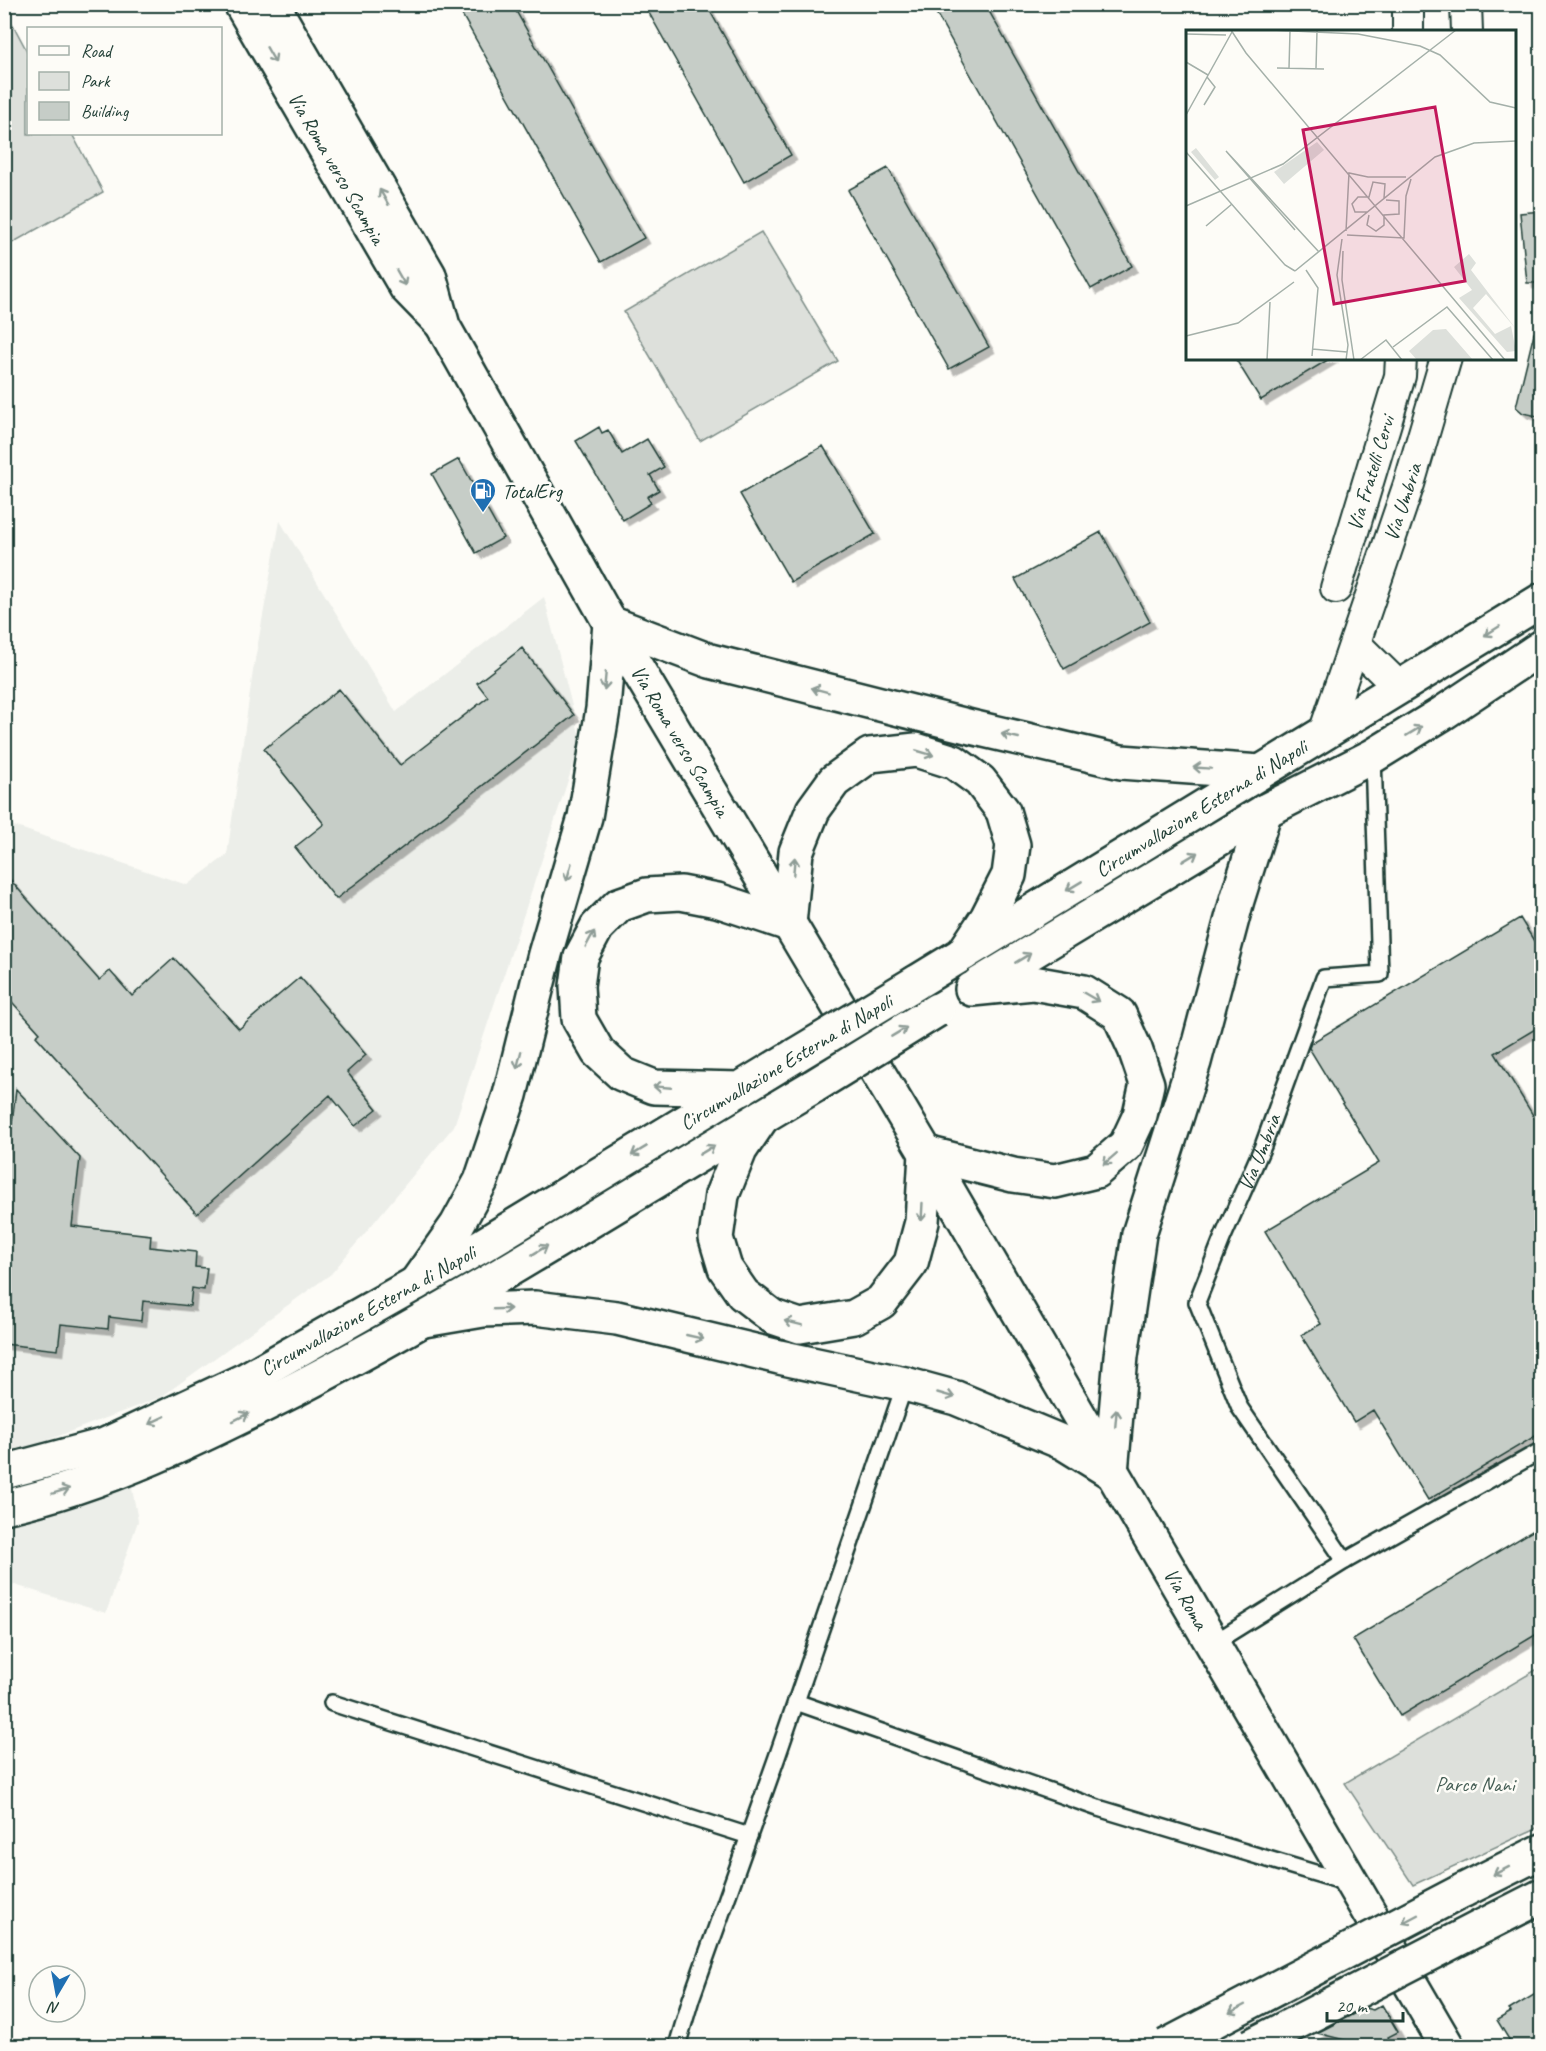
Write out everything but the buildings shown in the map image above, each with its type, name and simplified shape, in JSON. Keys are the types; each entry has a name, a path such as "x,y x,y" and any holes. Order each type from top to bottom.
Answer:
{"main road":[{"name":"Via Roma verso Scampia","path":"241,4 406,287 443,326"},
{"name":"Via Roma verso Scampia","path":"272,4 429,275 443,326 610,623 926,1153"},
{"name":"Circumvallazione Esterna di Napoli","path":"4,1472 105,1445 245,1380 478,1248 1542,600"},
{"path":"416,1283 457,1225 481,1181 510,1095 545,954 585,817 603,709 610,623 710,661 971,727 1121,762 1260,772"},
{"name":"Circumvallazione Esterna di Napoli","path":"4,1507 101,1478 209,1433 424,1320 1265,811 1373,756 1542,647"},
{"path":"741,1089 654,1088 622,1074 598,1052 579,1019 577,987 581,957 597,927 619,905 647,895 681,893 717,900 789,924 795,852 813,810 834,781 870,755 916,750 954,762 980,781 1003,811 1013,845 1009,875 987,918 963,954"},
{"path":"424,1320 483,1310 535,1308 617,1318 779,1357 905,1384 956,1398 1064,1443 1111,1472 1121,1356 1139,1234 1194,1062 1237,900 1265,811"},
{"path":"763,1116 740,1150 722,1195 716,1238 725,1268 743,1294 773,1317 800,1326 854,1317 881,1302 910,1263 922,1222 926,1153 1013,1176 1055,1181 1096,1171 1126,1145 1140,1115 1147,1084 1135,1049 1119,1014 1084,992 1033,983 972,989"},
{"name":"Via Roma","path":"926,1153 1447,2046"},
{"path":"1166,2046 1542,1851"},
{"path":"1251,2046 1542,1896"}],"street":[{"path":"1408,4 1408,30"},
{"path":"1466,4 1467,30"},
{"name":"Via Fratelli Cervi","path":"1336,588 1400,376 1401,360"},
{"name":"Via Umbria","path":"1324,733 1409,484 1445,360"},
{"path":"1355,644 1399,687"}],"lane":[{"name":"Via Umbria","path":"1345,1561 1240,1408 1197,1302 1263,1146 1324,978 1380,974 1373,756"},
{"path":"677,2046 691,1999 905,1384"},
{"path":"1212,1644 1345,1561 1542,1450"},
{"path":"796,1702 1098,1808 1353,1885"},
{"path":"332,1703 748,1836"}],"shaded area":[{"path":"280,521 396,712 544,597 581,741 454,1126 331,1274 161,1397 40,1443 5,1453 5,823 187,885 227,855 253,671"},
{"path":"131,1483 138,1521 106,1613 5,1582 4,1522"}],"green space":[{"path":"4,8 27,51 27,135 73,135 103,192 5,247"},
{"path":"761,232 838,361 700,441 624,312"},
{"name":"Parco Nani","path":"1541,1667 1541,1826 1413,1885 1345,1783"}],"place":[{"name":"TotalErg","path":"483,514"}]}
